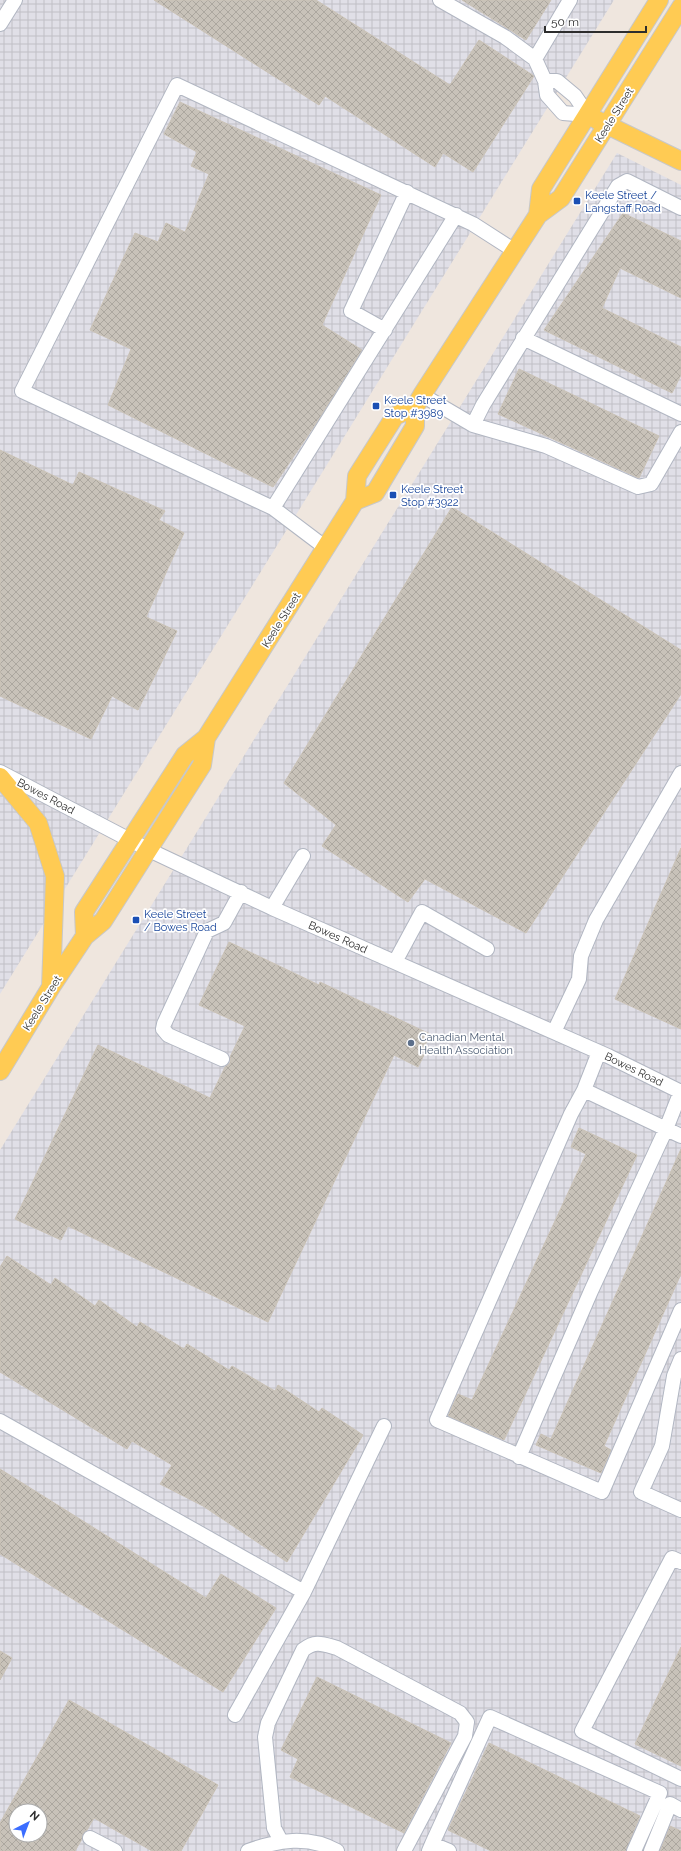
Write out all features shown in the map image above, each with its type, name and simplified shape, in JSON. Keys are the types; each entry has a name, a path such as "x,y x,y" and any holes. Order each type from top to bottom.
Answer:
{"main road":[{"name":"Keele Street","path":"538,215 541,189 659,0"},
{"name":"Keele Street","path":"85,936 84,912 132,841 185,755 206,738 326,548 355,501 356,476 395,416 419,401 538,215 560,198 608,126 681,7"},
{"path":"588,115 681,161"},
{"path":"355,501 375,493 415,426 419,401"},
{"name":"Keele Street","path":"0,1071 51,987 85,936 103,921 202,765 206,738"},
{"path":"0,776 38,823 55,876 51,987"}],"street":[{"path":"0,24 15,0"},
{"path":"440,0 505,37 535,59 545,81 547,95 563,113 588,115"},
{"path":"535,59 570,0"},
{"path":"545,81 557,81 575,96 588,115"},
{"path":"326,548 273,508 22,391 177,85 456,215 488,232 515,251"},
{"path":"473,425 483,405 523,338 618,186 627,181 681,208"},
{"path":"385,330 351,311 407,192"},
{"path":"273,508 456,215"},
{"path":"523,338 681,414"},
{"path":"419,401 473,425 546,446 638,487 651,484 681,432"},
{"name":"Bowes Road","path":"0,772 149,850 241,892 272,908 599,1052 681,1092"},
{"path":"554,1032 579,979 581,956 596,920 681,773"},
{"path":"272,908 303,856"},
{"path":"222,1059 168,1035 163,1029 207,931 224,923 241,892"},
{"path":"395,962 422,912 487,949"},
{"path":"599,1052 584,1090 571,1114 437,1420 602,1492 681,1310"},
{"path":"584,1090 681,1136"},
{"path":"519,1457 591,1291 666,1129 681,1092"},
{"path":"681,1359 674,1376 662,1446 641,1492 681,1510"},
{"path":"0,1421 304,1592"},
{"path":"236,1715 304,1592 384,1426"},
{"path":"681,1562 672,1558 582,1731 681,1779"},
{"path":"281,1841 274,1828 265,1737 268,1723 303,1650 310,1645 321,1643 337,1648 460,1713 467,1722 465,1736 404,1851"},
{"path":"449,1851 431,1847 490,1717 660,1793 634,1851"},
{"path":"651,1851 670,1804 681,1810"},
{"path":"90,1838 115,1851"},
{"path":"248,1851 281,1841 308,1841 338,1851"}],"shaded area":[{"path":"0,0 614,0 0,994"},
{"path":"617,153 681,185 681,1851 0,1851 0,1150"}],"building":[{"path":"154,0 316,0 450,85 479,40 534,76 473,172 443,153 435,167 325,96 319,105"},
{"path":"462,0 551,0 526,40"},
{"path":"180,102 381,195 322,325 362,350 317,422 273,487 108,405 131,349 90,330 135,233 158,242 166,223 185,232 209,174 191,166 197,152 164,134"},
{"path":"623,213 681,241 681,298 620,268 602,308 681,347 681,375 672,393 544,330"},
{"path":"519,369 659,436 639,478 498,414"},
{"path":"0,450 73,485 79,472 165,511 159,520 184,533 146,617 177,631 138,710 112,696 91,739 0,696"},
{"path":"452,507 681,650 681,694 526,933 425,879 408,902 322,846 336,825 284,783"},
{"path":"681,848 681,1029 615,999"},
{"path":"229,942 319,985 320,982 430,1034 421,1054 424,1055 418,1067 394,1055 268,1322 68,1226 61,1240 15,1219 98,1045 210,1098 225,1067 230,1063 230,1057 245,1026 199,1005"},
{"path":"579,1128 637,1155 504,1440 448,1416 458,1394 472,1400 586,1154 571,1147"},
{"path":"681,1149 681,1274 604,1446 611,1450 601,1473 536,1445 541,1434 551,1439"},
{"path":"7,1256 51,1285 55,1278 95,1306 99,1300 137,1327 140,1322 184,1349 187,1344 229,1370 232,1366 275,1391 278,1385 319,1412 322,1408 363,1435 287,1562 203,1506 160,1484 172,1465 132,1441 127,1449 0,1372 0,1267"},
{"path":"0,1469 206,1598 221,1574 276,1608 223,1692 0,1554"},
{"path":"681,1647 681,1766 635,1744"},
{"path":"0,1651 12,1658 0,1680"},
{"path":"317,1677 451,1743 404,1833 290,1777 298,1759 281,1750"},
{"path":"69,1700 218,1785 181,1851 152,1851 94,1818 83,1834 82,1839 75,1851 0,1851 0,1823 8,1809 8,1843 48,1843 48,1803 11,1803"},
{"path":"489,1743 640,1816 626,1851 491,1851 448,1830"},
{"path":"670,1826 681,1831 681,1851 660,1851"}],"place":[{"name":"Keele Street / Langstaff Road","path":"577,201"},
{"name":"Keele Street Stop #3989","path":"376,406"},
{"name":"Keele Street Stop #3922","path":"393,495"},
{"name":"Keele Street / Bowes Road","path":"136,920"},
{"name":"Canadian Mental Health Association","path":"411,1043"}]}
